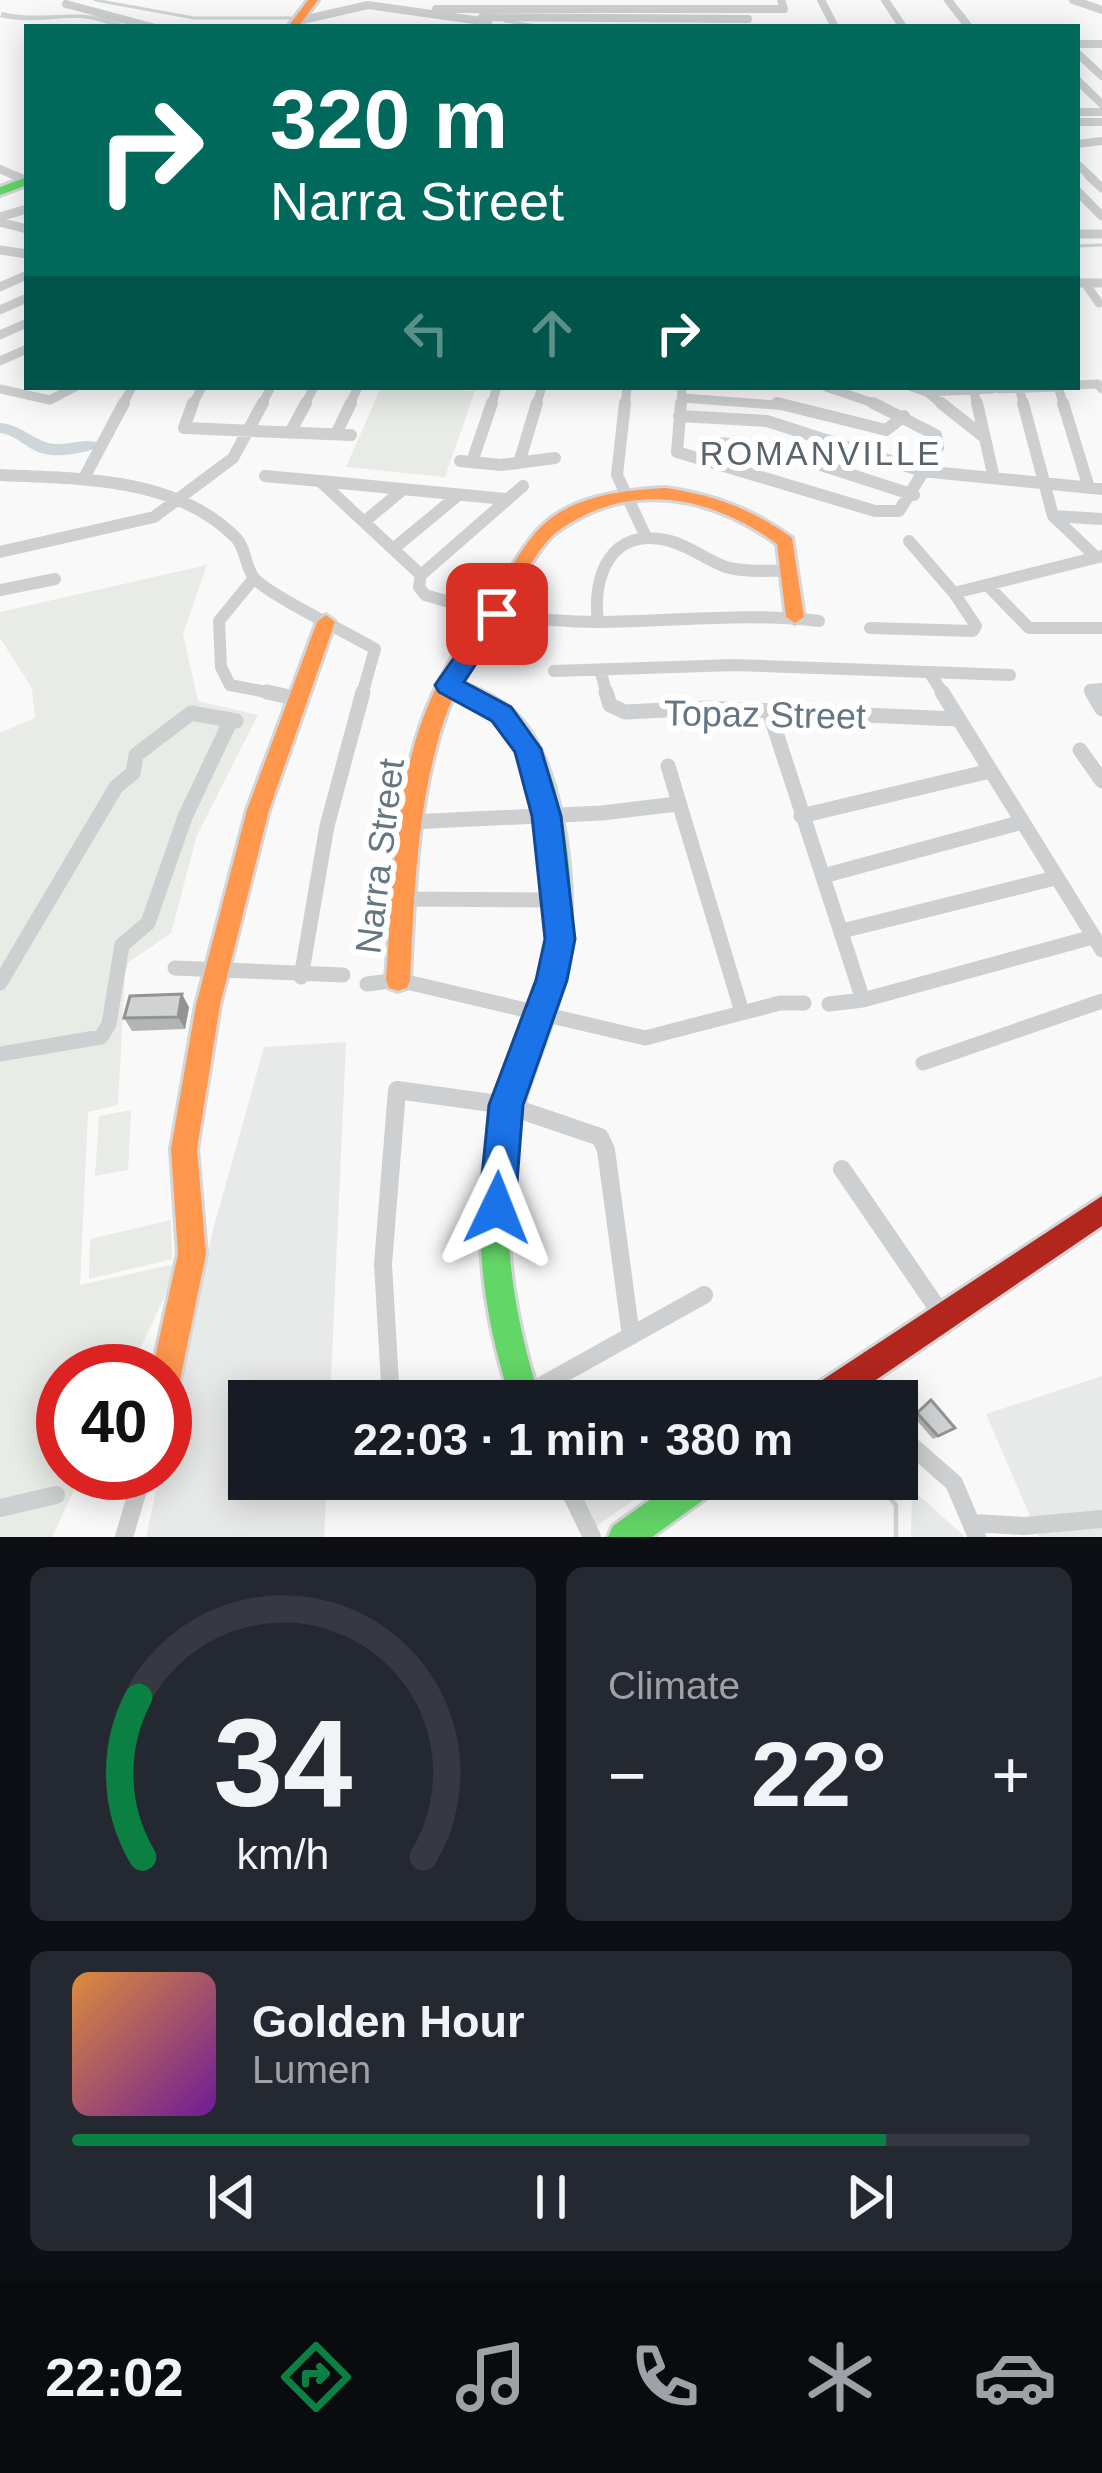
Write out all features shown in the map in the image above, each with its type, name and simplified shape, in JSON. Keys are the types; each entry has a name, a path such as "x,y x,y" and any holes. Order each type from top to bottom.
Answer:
{"main road":[{"name":"Narra Street","path":"398,980 409,822 424,751 448,685 545,533 565,512 587,501 671,490 699,497 756,522 786,542 790,572"},
{"path":"790,572 795,617"},
{"path":"173,1344 192,1263 192,1212 182,1173 184,1138 216,972 262,795 294,698 326,622"},
{"path":"448,685 485,701 523,737 547,816 560,939 539,1016 506,1105 498,1166 497,1252 517,1380"},
{"path":"848,1380 1102,1210"},
{"path":"623,1537 676,1500"}],"street":[{"path":"445,0 431,8 493,18 612,7 781,0 784,9 757,10 760,19 612,7 533,0"},
{"path":"948,0 967,24"},
{"path":"1072,0 1102,10"},
{"path":"66,4 141,24"},
{"path":"301,16 368,5 500,24"},
{"path":"1080,85 1102,108"},
{"path":"1080,109 1102,108"},
{"path":"1082,144 1102,142"},
{"path":"1082,144 1102,159"},
{"path":"1080,167 1102,188"},
{"path":"0,250 24,254"},
{"path":"0,265 24,254"},
{"path":"1081,283 1102,283"},
{"path":"1081,283 1099,303"},
{"path":"0,389 60,400 72,390"},
{"path":"84,478 130,390"},
{"path":"200,390 184,428 351,435"},
{"path":"0,552 135,524 177,500 233,458 270,390"},
{"path":"291,431 312,390"},
{"path":"336,434 357,390"},
{"path":"496,390 466,462 519,464 555,458"},
{"path":"519,464 541,390"},
{"path":"628,390 617,475 646,537"},
{"path":"834,390 904,416 939,440 914,495 899,511 874,512 677,452 682,393 774,401 886,430 904,416"},
{"path":"922,390 985,390"},
{"path":"1020,390 1053,516 1098,556"},
{"path":"679,416 767,421 922,471 1096,489 1059,390"},
{"path":"974,391 994,478"},
{"path":"928,392 984,437"},
{"path":"720,462 720,443 768,448 914,495"},
{"path":"0,475 113,481 177,500 213,519 240,541 254,578 377,653 327,826 302,976"},
{"path":"265,476 505,499"},
{"path":"320,481 421,575"},
{"path":"523,486 421,575 419,587 425,595 497,614 598,622 734,615 819,621"},
{"path":"364,522 400,492"},
{"path":"393,549 456,497"},
{"path":"1053,516 1102,519"},
{"path":"598,622 594,594 600,569 613,554 646,537 667,540 729,568 790,572"},
{"path":"870,628 973,631 976,626 909,541"},
{"path":"954,593 1098,556"},
{"path":"254,578 220,612 214,628 223,679 230,685 294,698"},
{"path":"0,590 55,579"},
{"path":"989,586 1029,628 1102,628"},
{"path":"554,671 734,665 1010,675"},
{"name":"Topaz Street","path":"601,673 616,711 770,711 956,719"},
{"path":"829,1004 1097,944 931,675"},
{"path":"1102,688 1090,690 1102,710"},
{"path":"770,711 862,1000"},
{"path":"0,983 116,788 134,772 136,754 191,713 236,721 185,817 148,923 122,945 109,1024 100,1037 0,1054"},
{"path":"1080,750 1102,781"},
{"path":"668,766 742,1012"},
{"path":"801,816 990,771"},
{"path":"409,822 609,813 676,804"},
{"path":"823,876 1019,823"},
{"path":"842,931 1055,878"},
{"path":"402,899 556,900"},
{"path":"175,968 343,975"},
{"path":"368,984 398,980 645,1038 781,1003 804,1003"},
{"path":"923,1063 1102,1001"},
{"path":"390,1380 383,1264 397,1090 506,1105 600,1137 606,1150 631,1336"},
{"path":"842,1169 942,1315"},
{"path":"554,1380 704,1295"},
{"path":"918,1451 954,1483 976,1530 1102,1519"},
{"path":"0,1508 36,1500"},
{"path":"124,1537 135,1500"},
{"path":"574,1500 592,1537"}],"shaded area":[{"path":"380,390 475,391 445,477 346,467"},
{"path":"207,565 183,634 198,701 258,715 197,835 171,933 129,962 118,1105 88,1112 80,1285 180,1263 142,1344 36,1344 36,1500 69,1500 52,1537 0,1537 0,733 35,718 32,688 0,638 0,612"},
{"path":"346,1042 331,1380 228,1380 228,1500 326,1500 324,1537 146,1537 154,1500 192,1500 192,1344 188,1344 213,1230 264,1047"},
{"path":"131,1110 128,1170 95,1176 99,1116"},
{"path":"171,1220 172,1259 89,1279 90,1239"},
{"path":"1102,1376 1102,1537 1039,1537 986,1414"},
{"path":"918,1494 965,1537 911,1537 912,1500 918,1500"},
{"path":"582,1500 633,1500 594,1528"}],"building":[{"path":"182,994 178,1017 124,1018 130,996"},
{"path":"931,1400 955,1428 938,1436 918,1412"}],"waterway":[{"path":"95,0 194,18 294,18"},
{"path":"2,15 19,19 84,15 114,24"},
{"path":"505,21 524,24"},
{"path":"1080,246 1102,245"},
{"path":"0,428 13,429 47,450 95,445"},
{"path":"891,1500 896,1505 896,1537"}],"traffic: fast":[{"path":"0,191 24,182"},
{"path":"448,685 486,702 517,728 539,776 554,844 559,913 555,967 508,1110 495,1190 498,1282 520,1380"},
{"path":"624,1537 676,1500"}],"traffic: slow":[{"path":"295,24 313,0"},
{"path":"398,980 412,813 435,715 469,646 545,533 602,501 633,495 698,498 730,508 786,542 795,617"},
{"path":"173,1344 192,1254 184,1149 208,1005 258,810 326,622"}],"traffic: jam":[{"path":"849,1380 1102,1210"}],"district":[{"name":"ROMANVILLE","path":"821,453"}],"route":[{"path":"497,614 448,685 485,701 523,737 547,816 560,939 551,980 506,1105 497,1208"}]}
